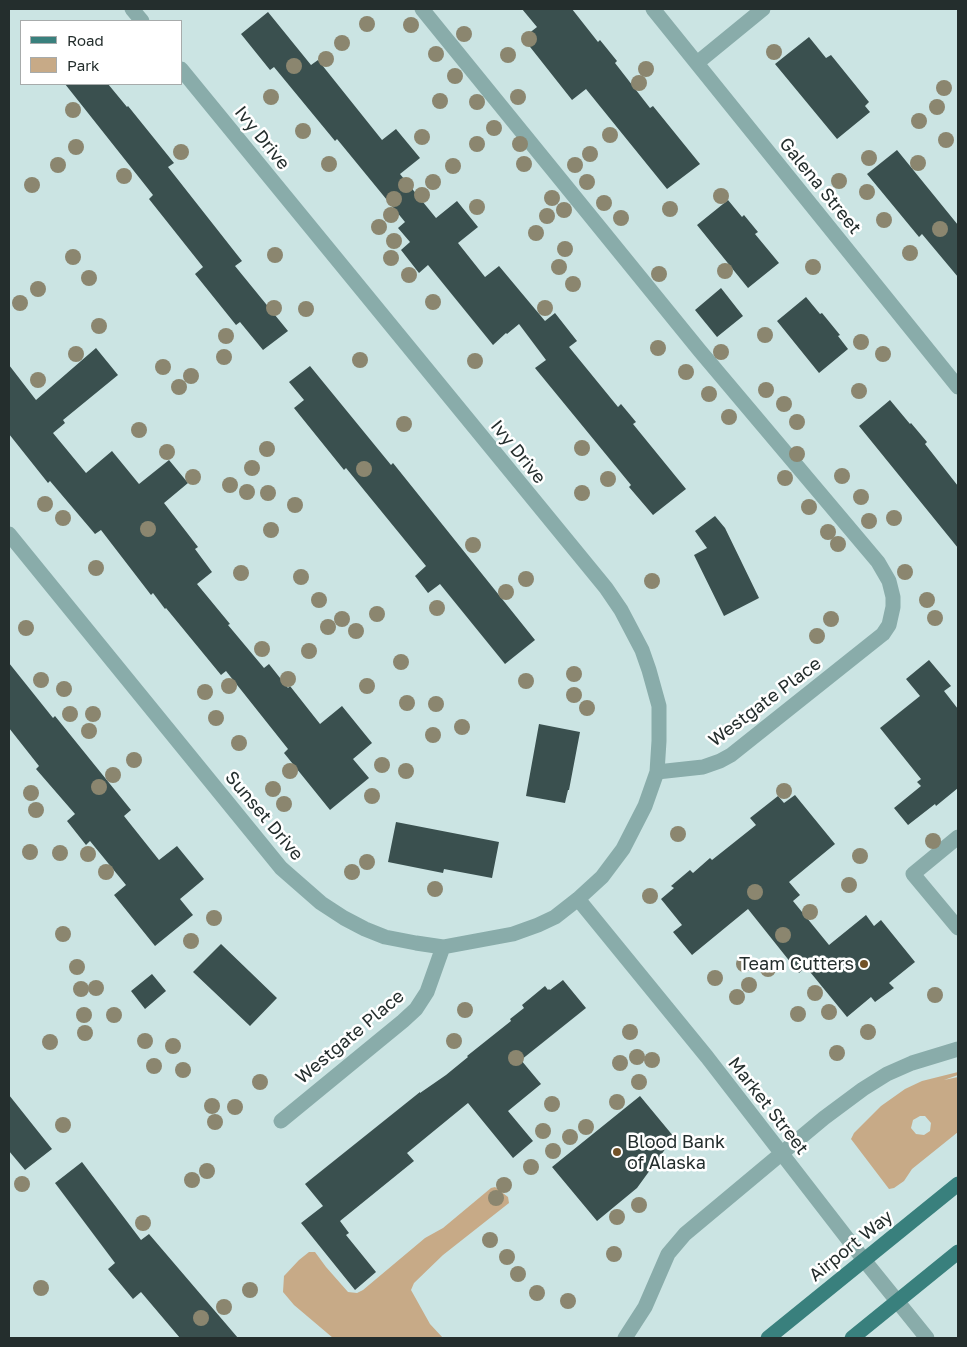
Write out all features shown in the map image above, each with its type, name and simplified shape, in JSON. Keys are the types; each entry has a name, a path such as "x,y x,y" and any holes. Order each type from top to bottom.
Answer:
{"main road":[{"name":"Airport Way","path":"768,1338 958,1184"},
{"path":"852,1338 958,1252"}],"street":[{"path":"132,9 141,20"},
{"name":"Westgate Place","path":"422,9 700,351 878,562 889,581 893,607 889,625 883,634 731,756 703,767 657,772"},
{"name":"Galena Street","path":"653,9 958,387"},
{"path":"697,63 764,9"},
{"name":"Ivy Drive","path":"182,70 606,588 621,610 642,650 658,706 659,741 657,772 645,806 622,848 602,877 578,899"},
{"name":"Sunset Drive","path":"9,534 281,868 321,903 344,918 386,937 443,947 486,940 525,930 554,917 578,899"},
{"path":"958,837 913,874 958,928"},
{"name":"Market Street","path":"578,899 707,1057 864,1260 927,1338"},
{"name":"Westgate Place","path":"281,1121 403,1022 416,1009 427,992 443,947"},
{"path":"626,1338 645,1307 668,1254 684,1234 829,1114 864,1089 887,1074 958,1049"}],"green space":[{"path":"958,1072 958,1075 944,1080 958,1077 958,1132 912,1169 904,1181 889,1189 851,1139 854,1133 881,1106 905,1089 922,1081","holes":["920,1116 925,1116 931,1123 930,1131 924,1135 916,1134 911,1128 913,1120"]},
{"path":"495,1187 508,1197 509,1203 443,1255 414,1283 411,1290 430,1324 443,1338 333,1338 294,1305 283,1292 284,1276 309,1252 315,1252 348,1292 357,1293 425,1238 443,1228 491,1188"}],"building":[{"path":"522,9 572,9 598,42 600,40 617,61 615,63 650,108 653,106 700,164 667,189 586,89 572,100 523,38 537,27"},
{"path":"268,12 311,65 318,60 382,140 396,129 420,158 400,174 436,218 457,201 478,227 458,243 485,277 499,266 545,321 555,313 577,341 569,347 618,407 621,404 636,422 633,424 686,489 653,515 629,487 631,485 535,368 546,360 519,324 493,345 428,265 419,273 401,250 410,242 398,228 405,222 337,139 335,141 274,67 270,70 241,34"},
{"path":"809,37 826,58 831,55 869,102 865,106 870,112 837,139 775,64"},
{"path":"66,85 109,85 128,106 174,163 168,167 242,261 235,266 288,331 263,350 240,322 236,325 195,274 203,267 149,199 153,195"},
{"path":"897,150 958,225 958,277 922,234 919,237 867,174"},
{"path":"728,200 758,232 755,234 779,263 748,288 697,225"},
{"path":"721,288 743,316 717,337 695,310"},
{"path":"806,297 840,335 838,336 848,349 819,373 777,321"},
{"path":"96,348 118,375 63,420 65,423 53,433 86,473 112,451 139,484 169,460 188,483 164,503 198,547 195,549 212,572 197,584 264,668 269,664 288,688 290,686 320,724 342,706 372,743 353,759 369,778 330,810 284,753 288,749 226,671 221,675 153,593 151,595 101,530 95,534 50,481 48,483 9,434 9,365 36,400"},
{"path":"310,366 391,465 393,463 535,640 505,664 440,584 428,593 415,576 426,566 294,408 304,400 289,382"},
{"path":"890,400 927,442 925,444 958,486 958,548 859,426"},
{"path":"715,516 725,528 759,598 724,616 694,555 707,548 695,531"},
{"path":"929,660 951,686 944,691 958,709 958,788 908,825 894,808 921,786 917,782 921,779 880,728 920,696 906,679"},
{"path":"9,663 53,718 55,716 131,810 124,816 159,860 177,846 204,879 180,899 193,915 155,946 114,895 126,885 90,841 86,845 67,821 75,814 36,769 39,766 9,728"},
{"path":"539,724 580,732 565,803 526,796"},
{"path":"795,795 835,844 789,882 800,895 793,901 829,945 866,915 874,926 881,920 915,962 889,983 894,988 875,1002 871,997 847,1017 806,967 799,973 748,909 692,955 673,932 682,925 661,899 674,888 671,886 690,870 693,873 710,858 712,860 756,825 750,818 778,796 784,803"},
{"path":"396,822 499,842 492,878 444,869 443,873 388,862"},
{"path":"221,944 277,998 250,1026 193,972"},
{"path":"152,974 166,991 145,1009 131,991"},
{"path":"563,980 586,1008 521,1060 541,1084 508,1111 533,1141 513,1158 468,1103 407,1153 414,1161 340,1221 349,1233 346,1235 376,1272 355,1290 301,1223 323,1206 305,1184 420,1092 446,1075 468,1057 511,1021 510,1019 524,1008 522,1005 545,986 550,990"},
{"path":"9,1095 52,1149 25,1170 9,1151"},
{"name":"Blood Bank of Alaska","path":"640,1096 674,1137 637,1188 597,1221 552,1167"},
{"path":"82,1162 141,1240 149,1234 238,1338 180,1338 141,1292 133,1299 108,1269 115,1263 55,1183"}],"place":[{"name":"Team Cutters","path":"864,964"},
{"name":"Blood Bank of Alaska","path":"617,1152"}]}
